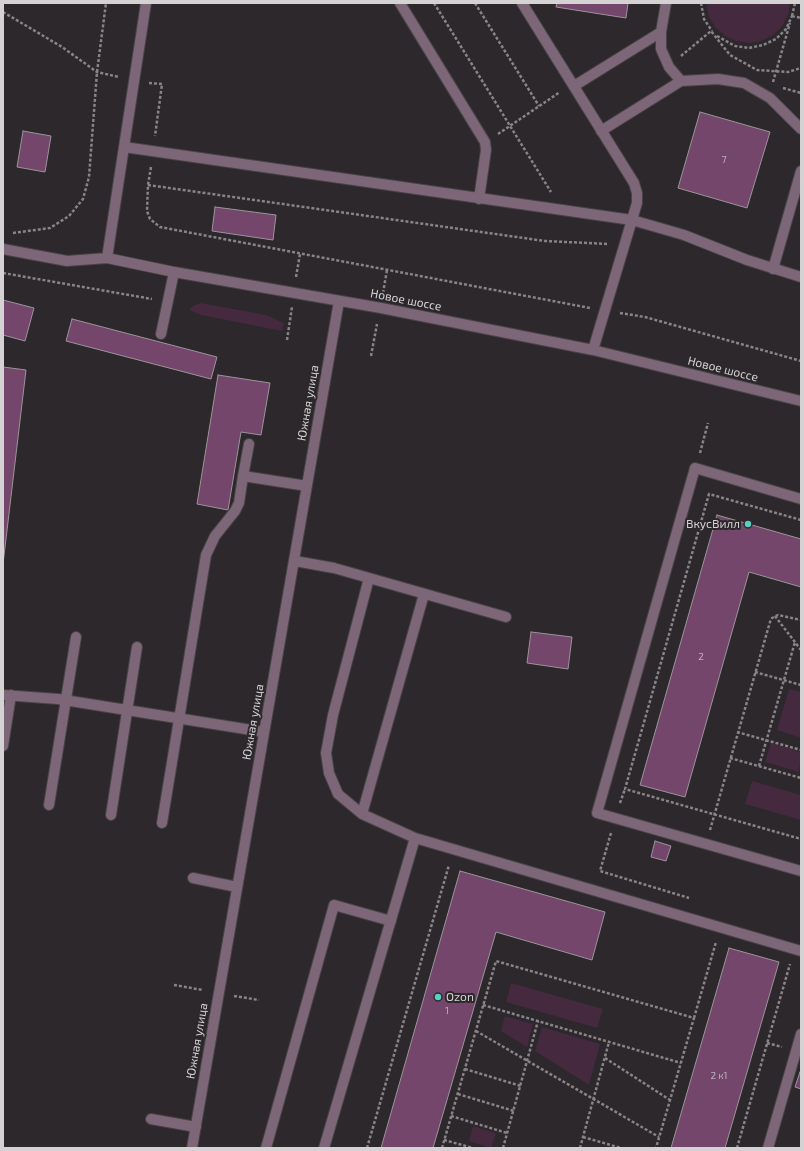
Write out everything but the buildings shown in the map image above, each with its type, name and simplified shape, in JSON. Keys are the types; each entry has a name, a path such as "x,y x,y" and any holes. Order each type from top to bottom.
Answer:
{"street":[{"path":"107,258 146,3"},
{"path":"400,3 486,142 479,199"},
{"path":"522,3 634,183 637,203 593,350"},
{"path":"666,3 661,32 661,49 669,67 681,81"},
{"path":"573,85 661,32"},
{"path":"601,131 681,81 718,79 744,83 770,98 801,129"},
{"path":"124,147 632,220 684,235 773,269 801,277"},
{"path":"773,269 801,171"},
{"name":"Новое шоссе","path":"3,249 67,261 107,258 174,272 339,301 593,350 801,401"},
{"path":"161,334 174,272"},
{"name":"Южная улица","path":"192,1148 339,301"},
{"path":"162,823 206,555 215,536 235,511 239,503 249,444"},
{"path":"801,499 696,468 597,813 801,871"},
{"path":"243,476 307,486"},
{"path":"295,561 334,568 506,617"},
{"path":"369,578 333,715 326,753 329,773 338,794 362,814 415,838 801,951"},
{"path":"362,814 424,594"},
{"path":"49,805 76,637"},
{"path":"111,815 137,647"},
{"path":"3,746 7,695 66,700 264,732"},
{"path":"324,1148 415,838"},
{"path":"193,878 237,887"},
{"path":"266,1148 334,905 390,921"},
{"path":"768,1148 801,1034"},
{"path":"151,1119 196,1127"}],"path":[{"path":"10,234 50,228 69,216 83,199 89,177 97,72 106,3"},
{"path":"434,3 562,211"},
{"path":"475,3 539,106"},
{"path":"701,3 704,18 730,55 757,70 788,72 801,68"},
{"path":"772,85 795,3"},
{"path":"3,12 62,47 97,72 134,81 162,84 148,186 147,211 150,219 160,227 605,311 644,317 801,361"},
{"path":"711,30 722,40 735,46 749,48 763,45 776,39 786,29 792,16"},
{"path":"792,16 801,18"},
{"path":"669,67 711,30"},
{"path":"486,142 573,85"},
{"path":"779,87 801,93"},
{"path":"148,186 550,242 625,244"},
{"path":"3,273 168,302"},
{"path":"696,468 708,423"},
{"path":"689,898 600,871 709,494 801,520"},
{"path":"706,844 737,732 770,622 775,616 782,615 801,620"},
{"path":"775,616 801,650"},
{"path":"759,766 795,642"},
{"path":"755,672 801,685"},
{"path":"737,732 801,750"},
{"path":"730,758 801,778"},
{"path":"624,789 801,839"},
{"path":"367,1148 450,861"},
{"path":"656,1148 717,938"},
{"path":"736,1148 791,960"},
{"path":"442,1148 496,961 694,1018"},
{"path":"483,1005 681,1063"},
{"path":"503,1148 538,1021"},
{"path":"476,1031 659,1137"},
{"path":"580,1148 610,1042"},
{"path":"605,1058 670,1100"},
{"path":"465,1069 520,1086"},
{"path":"458,1094 514,1111"},
{"path":"451,1116 507,1133"},
{"path":"583,1137 621,1148"},
{"path":"444,1140 473,1148"}],"shaded area":[{"path":"706,3 790,3 788,15 782,26 773,35 761,41 749,43 736,41 725,36 715,27 709,17"},
{"path":"201,303 266,315 284,323 282,331 201,315 189,310 193,306"},
{"path":"789,689 801,692 801,738 777,730"},
{"path":"771,743 801,752 799,772 765,762"},
{"path":"752,781 801,795 801,820 745,804"},
{"path":"511,983 603,1009 597,1028 506,1002"},
{"path":"505,1016 533,1024 527,1047 501,1031"},
{"path":"542,1027 600,1044 589,1085 535,1051"},
{"path":"473,1126 496,1133 491,1148 469,1141"}],"place":[{"name":"ВкусВилл","path":"748,524"},
{"name":"Ozon","path":"438,997"}]}
